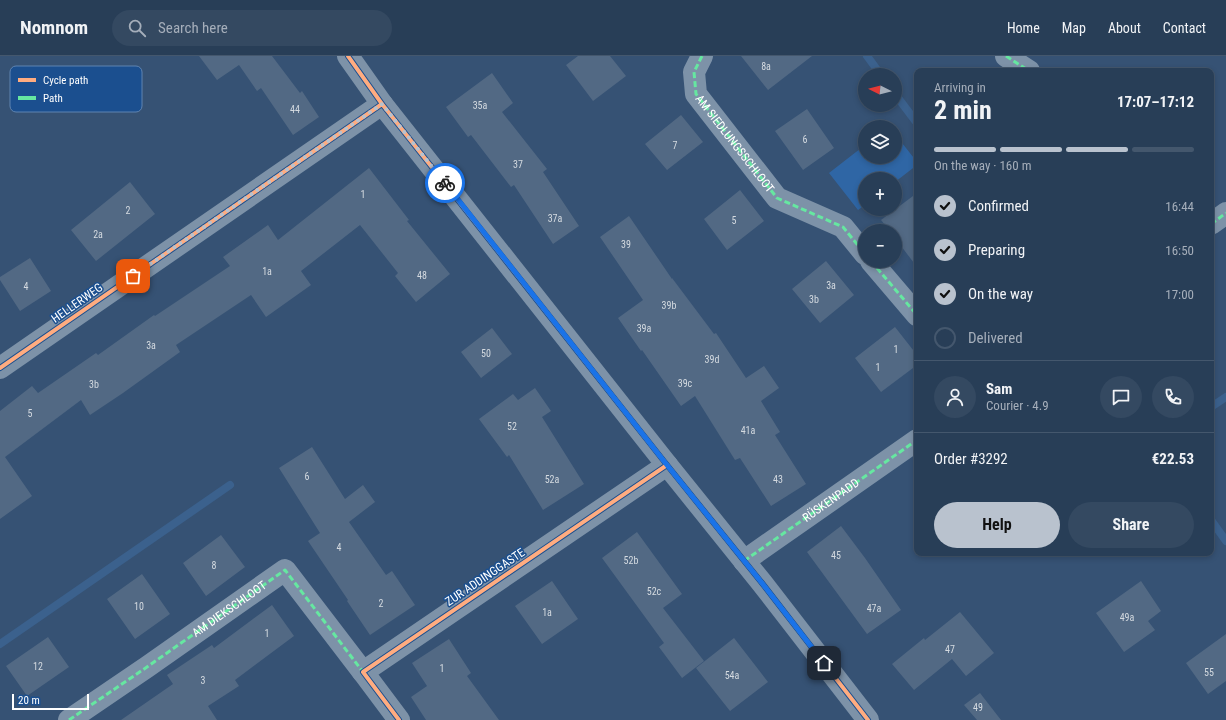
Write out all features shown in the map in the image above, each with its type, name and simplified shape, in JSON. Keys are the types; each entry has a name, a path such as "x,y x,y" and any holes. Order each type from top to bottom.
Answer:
{"street":[{"path":"348,56 382,104 868,720"},
{"name":"AM SIEDLUNGSSCHLOOT","path":"702,56 694,72 696,94 777,198 842,227 858,246"},
{"path":"1006,56 1024,68"},
{"name":"HELLERWEG","path":"0,368 382,104"},
{"path":"1214,222 1226,213"},
{"path":"877,268 914,311"},
{"name":"RÜSKENPADD","path":"744,561 914,442"},
{"name":"ZUR ADDINGGASTE","path":"363,672 667,465"},
{"name":"AM DIEKSCHLOOT","path":"69,720 285,570 363,672"},
{"path":"363,672 399,720"}],"shaded area":[{"path":"902,143 914,158 914,167 902,177 902,172 858,172 858,210 829,173 858,150 858,164 902,164"}],"building":[{"path":"199,56 272,56 300,93 302,91 319,117 293,135 261,88 257,91 239,65 217,80"},
{"path":"578,56 610,56 626,76 593,101 566,65"},
{"path":"741,56 812,56 768,90"},
{"path":"492,73 513,103 502,112 547,169 543,172 579,226 553,244 514,185 511,187 471,135 468,137 446,107"},
{"path":"807,109 834,148 803,170 775,131"},
{"path":"681,115 703,142 667,170 645,144"},
{"path":"369,168 409,220 407,221 450,274 416,302 395,276 398,273 360,225 301,271 311,285 266,317 251,295 176,345 180,352 90,415 81,400 5,457 32,496 0,519 0,411 32,386 38,393 96,353 98,355 154,315 155,316 230,266 223,257 268,225 278,240"},
{"path":"130,182 155,214 96,261 71,230"},
{"path":"740,190 764,221 727,250 704,219"},
{"path":"914,195 914,263 902,247 902,224 884,224 881,220 886,216 902,216 902,204"},
{"path":"629,216 672,279 714,334 716,333 746,378 764,366 779,388 761,401 780,432 775,435 806,484 771,506 740,458 735,460 695,396 681,406 618,318 643,300 600,237"},
{"path":"30,258 51,291 20,311 0,280 0,277"},
{"path":"826,261 854,295 820,323 792,289"},
{"path":"895,327 914,351 914,367 881,392 855,358"},
{"path":"492,328 512,354 481,378 461,352"},
{"path":"535,388 551,411 542,417 584,484 543,510 509,455 507,457 479,419 513,394 518,400"},
{"path":"312,447 345,499 363,485 375,502 349,522 386,575 392,571 415,605 370,635 308,541 320,533 279,468"},
{"path":"841,526 901,610 867,634 807,552"},
{"path":"637,532 682,594 663,608 704,661 682,678 659,647 664,643 602,558"},
{"path":"221,535 245,567 206,596 183,563"},
{"path":"142,574 170,614 135,639 107,599"},
{"path":"552,581 578,619 542,644 515,606"},
{"path":"1141,581 1161,611 1148,621 1155,630 1124,652 1096,613"},
{"path":"272,605 294,636 235,680 239,686 208,706 217,720 121,720 173,684 167,675 212,645 214,648"},
{"path":"960,612 994,653 966,676 952,659 914,690 892,664 924,638 925,640"},
{"path":"1226,634 1226,681 1208,694 1186,663"},
{"path":"48,637 69,667 27,696 6,666"},
{"path":"734,638 768,682 730,711 696,668"},
{"path":"449,639 471,673 467,676 499,720 426,720 411,697 427,686 412,663"},
{"path":"980,693 1001,720 977,720 964,705"}],"waterway":[{"path":"867,56 876,68"},
{"path":"902,103 914,119"},
{"path":"1214,405 1226,397"},
{"path":"0,644 230,485"},
{"path":"1214,524 1226,541"}],"marked path":[{"path":"702,56 694,72 696,94 777,198 843,227 858,245"},
{"path":"1006,56 1024,68"},
{"path":"1214,222 1226,213"},
{"path":"877,268 914,311"},
{"path":"744,561 914,442"},
{"path":"69,720 285,570 363,672"}],"cycle path":[{"path":"348,56 382,104 762,583 868,720"},
{"path":"0,368 382,104"},
{"path":"399,720 363,672 667,465"}],"way so far":[{"path":"133,276 382,104 445,183"}],"route":[{"path":"445,183 824,663"}]}
